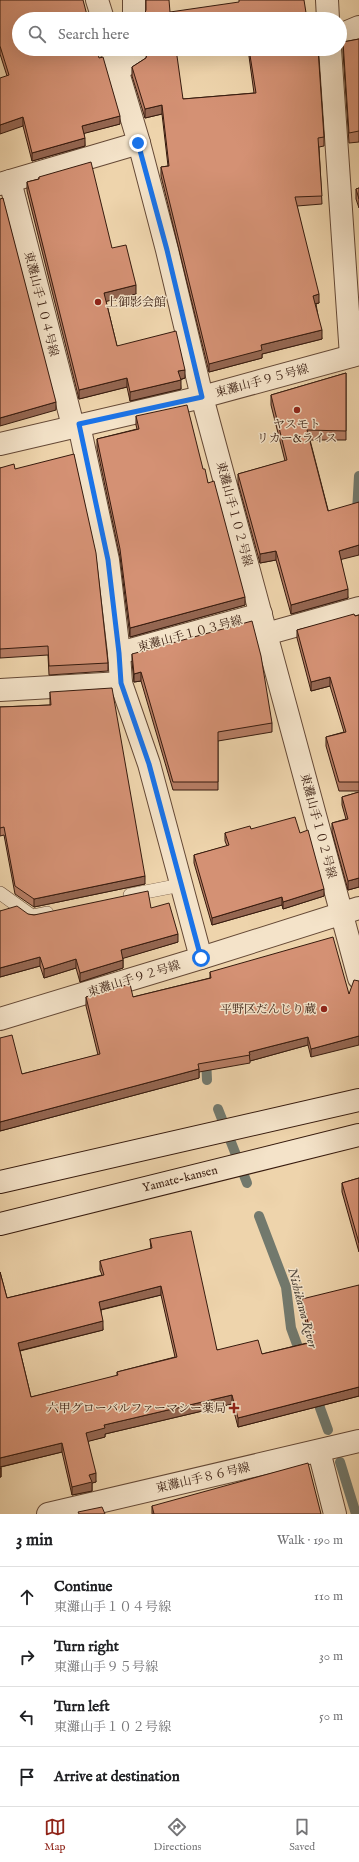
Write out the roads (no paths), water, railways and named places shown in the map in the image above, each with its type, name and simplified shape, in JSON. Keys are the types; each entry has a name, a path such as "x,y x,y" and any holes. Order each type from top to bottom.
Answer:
{"street":[{"path":"98,0 101,12"},
{"path":"134,0 134,12"},
{"path":"327,0 328,12"},
{"path":"347,32 359,27"},
{"name":"東灘山手１０２号線","path":"113,56 167,250 202,397 264,624 350,911 359,978"},
{"path":"117,70 135,60 135,56"},
{"path":"331,56 355,355"},
{"path":"5,183 138,143"},
{"name":"東灘山手１０４号線","path":"5,183 76,425 108,560 121,683 149,764 201,958"},
{"name":"東灘山手９５号線","path":"0,444 76,425 202,397 355,355"},
{"name":"東灘山手１０３号線","path":"119,653 264,624 359,608"},
{"path":"0,690 121,683"},
{"name":"東灘山手９２号線","path":"0,1019 350,911"},
{"path":"0,1182 359,1100"},
{"name":"Yamate-kansen","path":"0,1224 359,1135"},
{"name":"東灘山手８６号線","path":"48,1514 108,1507 359,1441"},
{"path":"319,1451 335,1514"}],"lane":[{"path":"114,899 181,885"},
{"path":"0,893 32,916 62,910"}],"waterway":[{"name":"Nishikawa River","path":"359,476 357,512 359,519"},
{"name":"Nishikawa River","path":"206,1058 207,1080"},
{"name":"Nishikawa River","path":"218,1109 247,1183"},
{"name":"Nishikawa River","path":"259,1216 286,1287 291,1328 302,1358"},
{"name":"Nishikawa River","path":"315,1394 328,1430"},
{"name":"Nishikawa River","path":"340,1462 356,1514"}],"place":[{"name":"上御影会館","path":"98,302"},
{"name":"ヤスモト リカー&ライス","path":"297,410"},
{"name":"平野区だんじり蔵","path":"324,1009"},
{"name":"六甲グローバルファーマシー薬局","path":"234,1408"}]}
